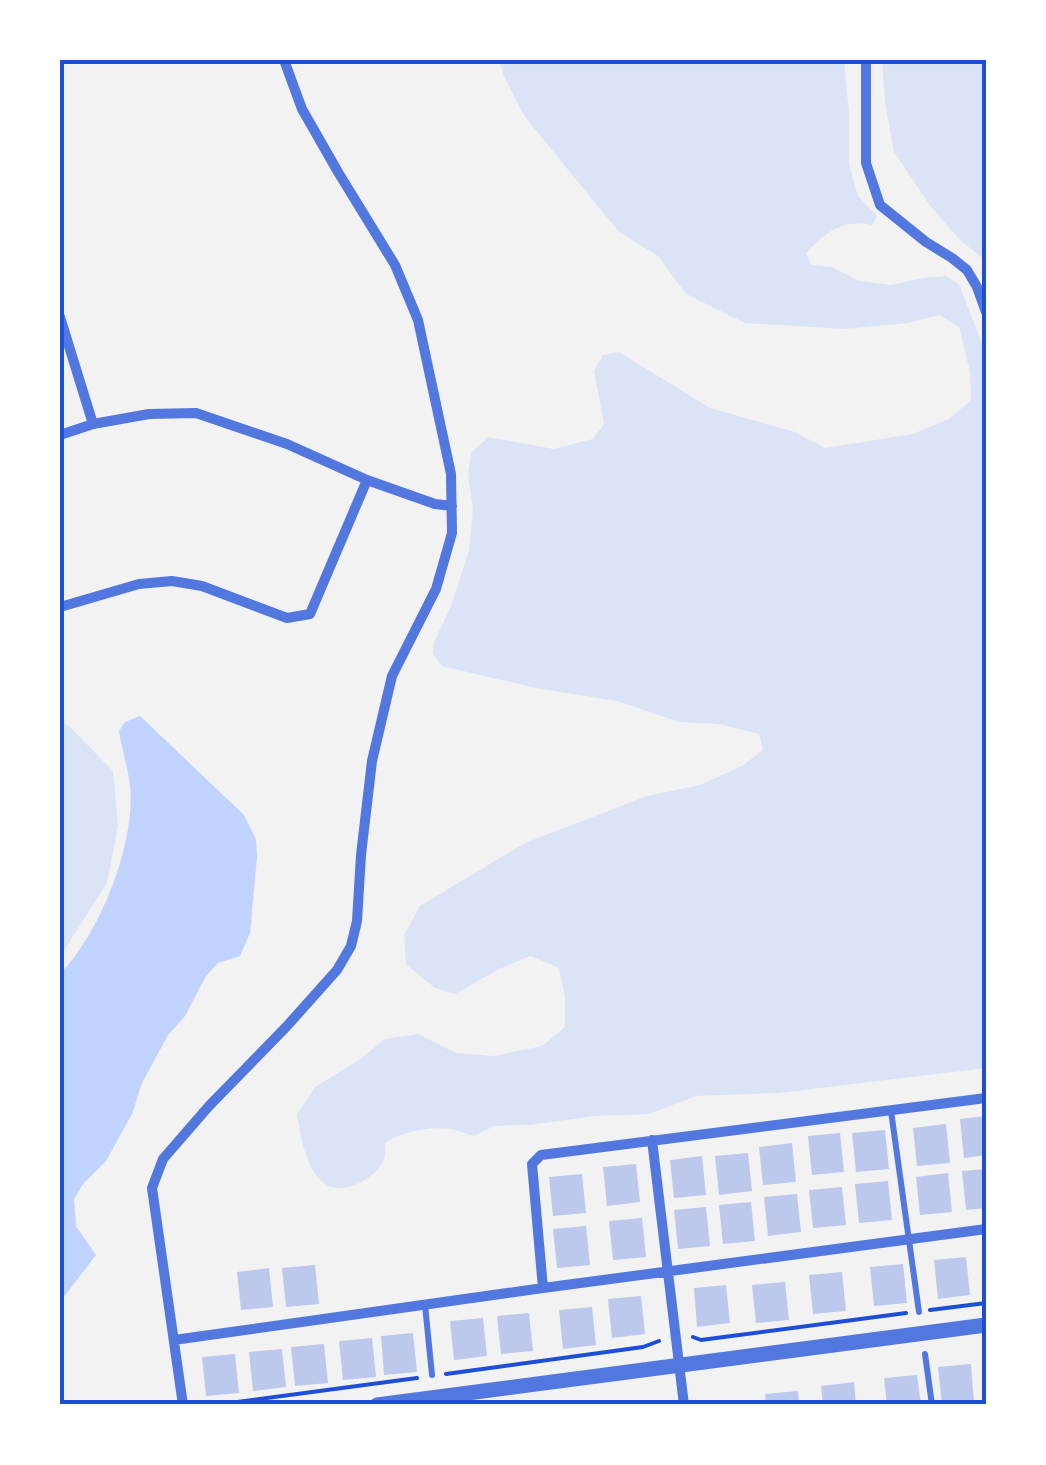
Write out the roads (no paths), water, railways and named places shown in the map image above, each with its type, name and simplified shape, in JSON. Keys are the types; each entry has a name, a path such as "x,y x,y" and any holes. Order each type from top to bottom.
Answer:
{"street":[{"path":"183,1405 152,1188 163,1159 337,970 351,946 358,921 372,762 392,676 436,589 452,532 451,474 418,320 395,264 302,108 284,60"},
{"path":"866,60 866,163 880,205 967,270 986,312"},
{"path":"60,317 93,424"},
{"path":"60,435 93,424 149,414 196,412 287,444 366,480 435,504 452,506"},
{"path":"60,607 140,584 172,581 202,586 288,618 310,614 366,480"},
{"path":"543,1288 532,1164 542,1155 986,1098"},
{"path":"652,1140 684,1405"},
{"path":"174,1340 986,1229"},
{"path":"377,1405 986,1325"}],"lane":[{"path":"891,1110 918,1312"},
{"path":"424,1305 432,1376"},
{"path":"925,1354 932,1405"}],"water":[{"path":"140,716 244,815 256,839 257,857 250,933 240,956 218,963 206,976 142,1083 132,1114 106,1161 74,1199 76,1226 96,1255 60,1302 60,974 89,935 121,860 130,786 119,731 125,722"}]}
